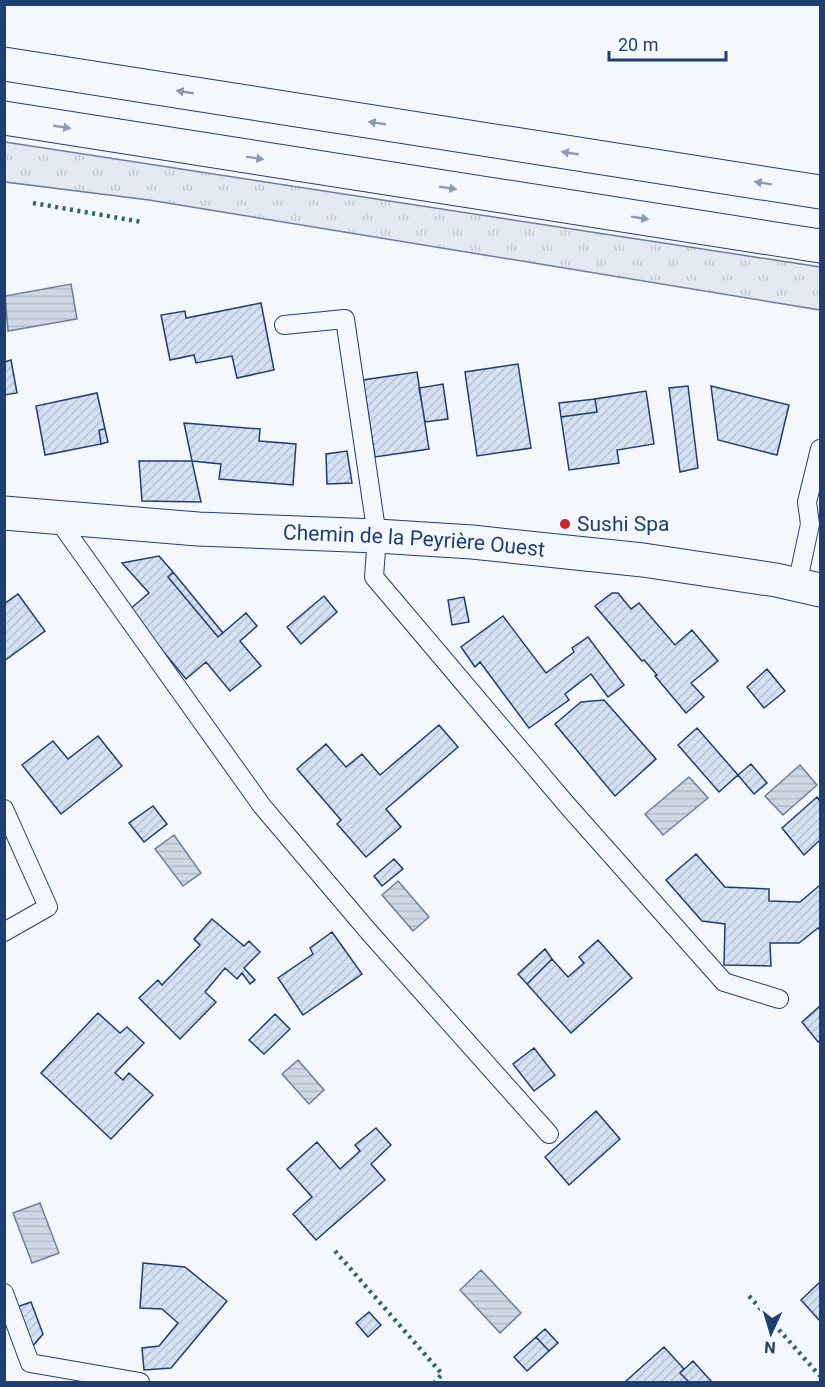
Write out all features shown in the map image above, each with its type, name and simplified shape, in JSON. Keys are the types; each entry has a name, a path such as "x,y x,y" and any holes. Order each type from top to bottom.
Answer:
{"main road":[{"path":"4,64 820,192"},
{"path":"4,118 820,246"},
{"name":"Chemin de la Peyrière Ouest","path":"4,513 198,529 472,542 643,560 809,587"}],"lane":[{"path":"284,325 345,319 376,536 374,577 567,804 724,982 779,999"},
{"path":"809,587 810,524 807,502 820,448"},
{"path":"56,517 262,806 369,932 549,1134"},
{"path":"4,809 48,907 4,932"},
{"path":"4,1293 30,1363 140,1383"}],"green space":[{"path":"5,142 820,267 820,310 149,200 5,182"}],"shaded area":[{"path":"71,284 77,319 8,331 5,296"},
{"path":"800,765 817,785 783,815 765,796"},
{"path":"689,777 708,798 663,835 645,814"},
{"path":"174,835 201,873 183,886 155,849"},
{"path":"398,881 429,917 413,931 382,895"},
{"path":"298,1060 324,1090 309,1104 282,1074"},
{"path":"40,1203 59,1253 32,1263 13,1213"},
{"path":"481,1270 521,1313 500,1333 460,1290"}],"building":[{"path":"261,303 274,370 237,378 232,356 196,363 194,355 170,360 161,315 185,311 186,318"},
{"path":"11,360 17,393 4,395 4,362"},
{"path":"518,364 531,448 477,456 465,372"},
{"path":"417,372 429,449 375,457 363,380"},
{"path":"443,384 448,419 425,422 419,388"},
{"path":"688,386 698,468 680,472 669,388"},
{"path":"711,386 789,405 777,455 718,440"},
{"path":"646,391 654,444 617,450 619,463 569,470 561,417 597,412 595,399"},
{"path":"97,393 105,429 99,430 101,444 45,455 36,406"},
{"path":"595,399 597,412 561,417 559,403"},
{"path":"184,423 260,429 259,441 296,444 293,485 219,479 221,464 192,461"},
{"path":"105,429 108,442 101,444 99,430"},
{"path":"347,451 352,483 327,484 326,454"},
{"path":"139,461 192,461 201,502 142,501"},
{"path":"159,556 173,572 168,577 218,637 246,613 257,626 240,641 261,666 230,691 206,662 186,679 129,610 149,593 122,563"},
{"path":"173,572 223,633 218,637 168,577"},
{"path":"612,593 618,593 631,609 639,603 675,645 692,630 718,661 691,683 704,697 686,713 655,676 657,675 644,660 642,661 595,606"},
{"path":"18,594 45,631 4,661 4,604"},
{"path":"324,596 337,612 301,644 287,627"},
{"path":"464,597 469,622 452,625 448,600"},
{"path":"503,616 546,673 574,652 572,648 588,637 624,685 608,697 591,674 565,694 569,700 529,728 480,662 475,667 461,647"},
{"path":"767,669 785,691 764,708 747,687"},
{"path":"604,700 656,759 615,796 555,724 581,702"},
{"path":"439,725 458,747 386,809 401,827 366,857 337,824 341,820 297,769 326,744 346,767 362,754 380,775"},
{"path":"697,728 738,775 719,792 678,745"},
{"path":"98,736 122,766 61,814 22,765 53,741 68,759"},
{"path":"751,764 767,783 754,794 738,775"},
{"path":"817,797 820,801 820,840 804,855 782,828"},
{"path":"153,806 167,824 144,842 129,823"},
{"path":"696,854 725,887 769,889 769,901 800,902 820,885 820,930 818,928 799,943 770,943 771,966 724,965 725,924 702,921 666,880"},
{"path":"394,859 403,869 382,886 374,876"},
{"path":"212,919 244,946 249,941 260,952 244,968 255,980 250,984 242,973 237,979 225,968 205,992 216,1002 180,1039 139,998 158,980 162,985 200,945 194,939"},
{"path":"332,932 362,974 303,1015 278,978 313,954 310,948"},
{"path":"598,940 632,978 571,1033 527,984 552,959 568,977 584,963 579,957"},
{"path":"545,949 552,959 527,984 518,974"},
{"path":"820,1006 820,1040 818,1042 802,1022"},
{"path":"98,1013 120,1033 127,1027 144,1043 115,1073 123,1080 129,1073 153,1095 111,1139 41,1073"},
{"path":"275,1014 290,1029 264,1054 249,1040"},
{"path":"534,1048 555,1075 534,1091 513,1064"},
{"path":"596,1111 620,1139 569,1185 545,1157"},
{"path":"376,1128 391,1145 371,1164 385,1180 316,1240 293,1214 312,1197 287,1169 317,1142 340,1169 360,1151 355,1145"},
{"path":"143,1263 185,1267 227,1301 171,1368 144,1370 142,1348 159,1346 178,1323 162,1309 140,1308"},
{"path":"820,1282 820,1321 801,1300"},
{"path":"31,1302 43,1334 32,1347 17,1307"},
{"path":"369,1312 381,1325 368,1337 356,1323"},
{"path":"545,1329 558,1343 549,1351 536,1337"},
{"path":"536,1337 549,1351 527,1371 514,1357"},
{"path":"664,1347 684,1369 680,1373 689,1382 625,1382"},
{"path":"693,1361 711,1381 689,1382 680,1373"}],"hedge":[{"path":"33,203 142,222"},
{"path":"335,1251 442,1374 435,1382"},
{"path":"749,1296 820,1376"}],"place":[{"name":"Sushi Spa","path":"565,524"}]}
